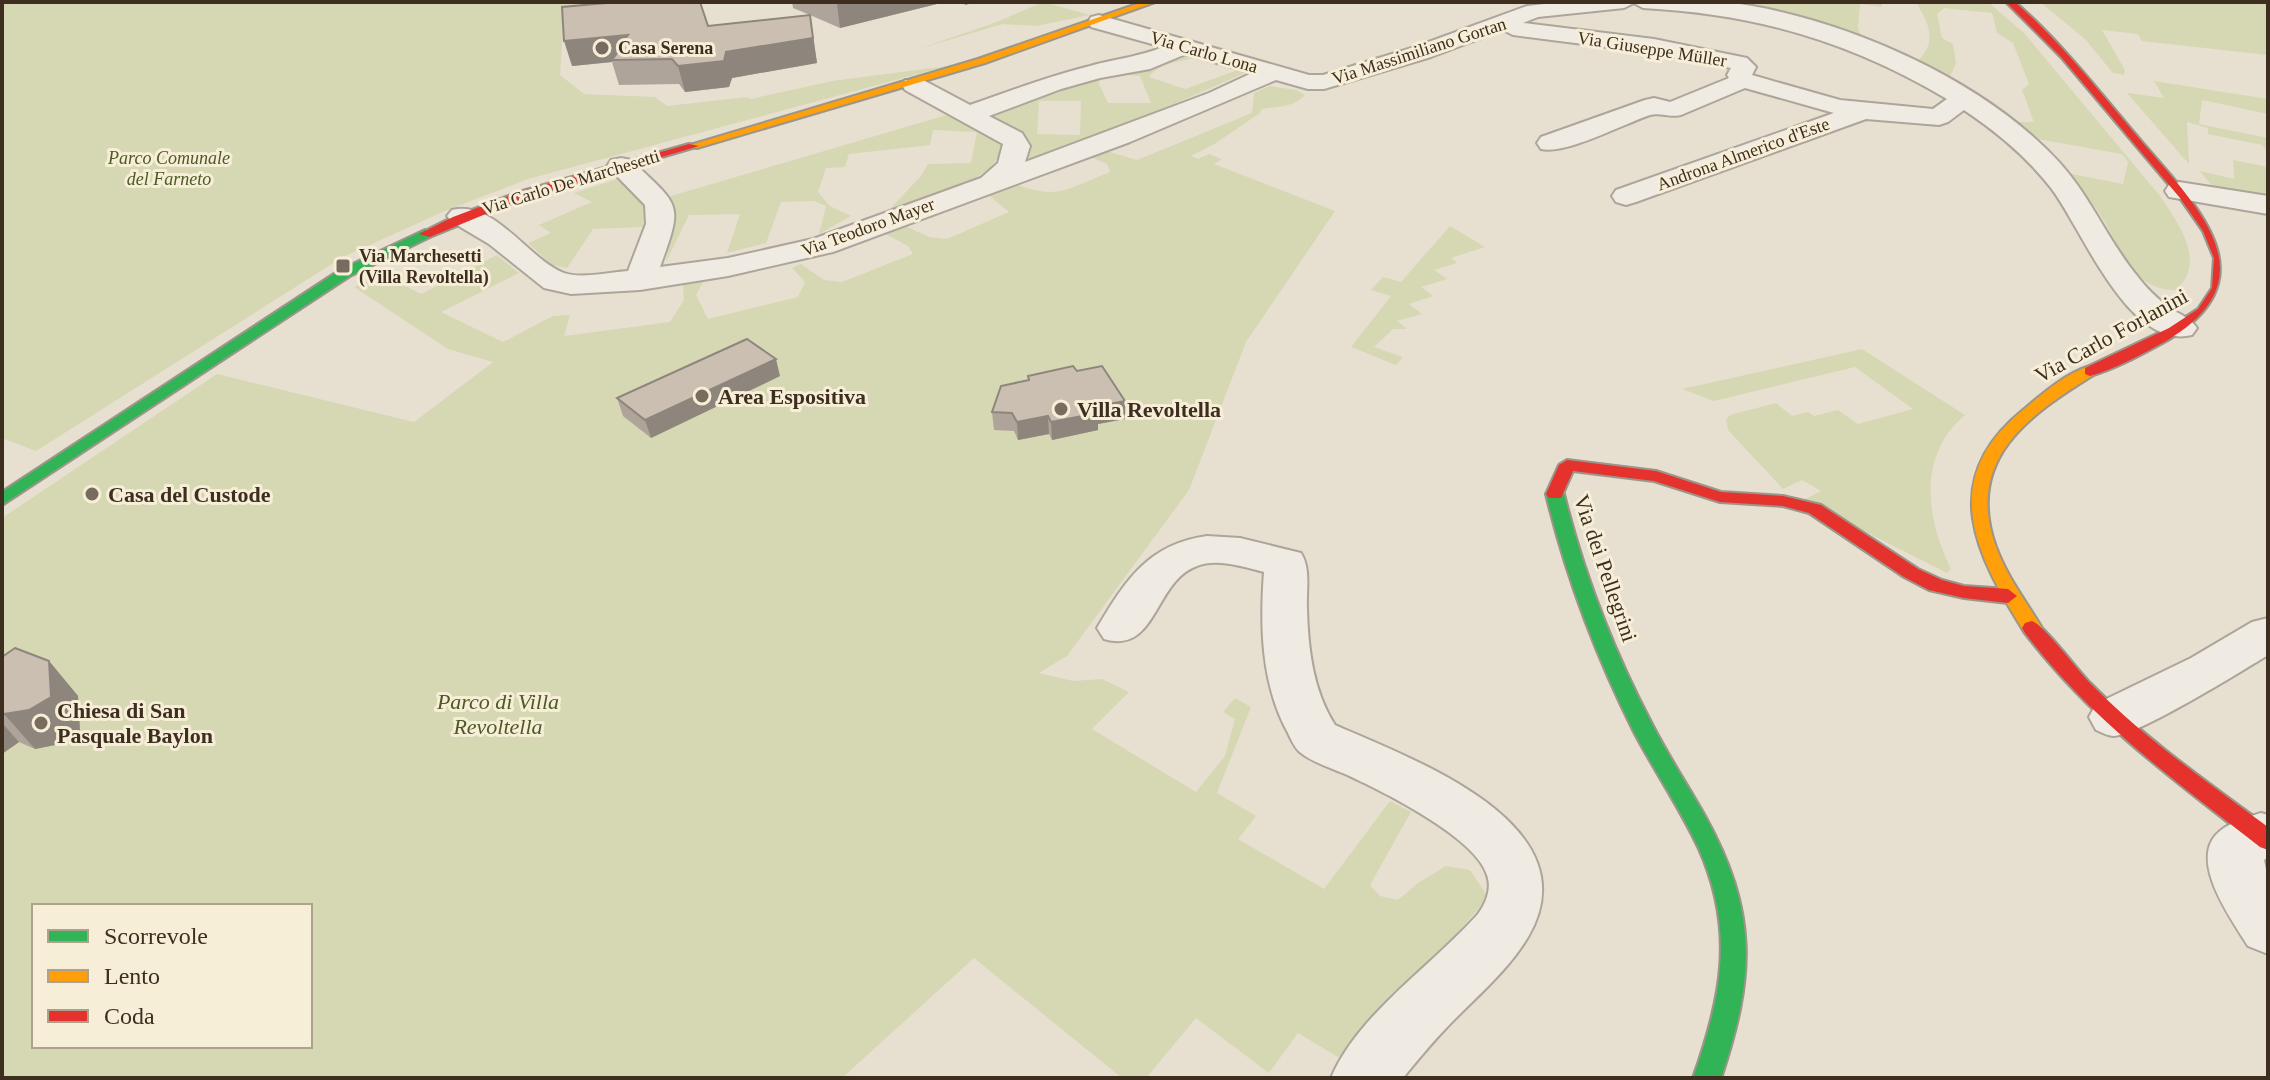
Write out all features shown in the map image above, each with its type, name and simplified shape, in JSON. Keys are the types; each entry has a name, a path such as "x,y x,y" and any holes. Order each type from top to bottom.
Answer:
{"main road":[{"name":"Via Carlo De Marchesetti","path":"2,500 345,273 462,216 515,196 914,85 1151,2"},
{"name":"Via Carlo Forlanini","path":"2010,2 2034,20 2069,57 2179,191 2208,229 2221,256 2222,277 2208,307 2180,328 2069,382 2005,431 1989,451 1980,473 1976,501 1979,532 2008,596 2055,658 2113,717 2265,837"},
{"name":"Via dei Pellegrini","path":"1707,1078 1728,1020 1734,975 1733,924 1719,865 1645,731 1601,637 1563,531 1554,491 1567,465 1656,476 1720,497 1783,501 1815,509 1911,573 1936,585 1964,592 2008,596"}],"street":[{"name":"Via Massimiliano Gortan","path":"1308,82 1337,80 1500,25 1543,6 1624,2"},
{"path":"1643,2 1715,7 1821,30 1884,55 1969,102 2004,124 2033,150 2075,200 2102,250 2132,293 2156,317 2180,328"},
{"name":"Via Carlo Lona","path":"1099,22 1308,82"},
{"name":"Via Giuseppe Müller","path":"1500,25 1654,46 1739,63 1744,67 1739,75 1744,80 1797,98 1859,113 1939,117 1956,104 1969,102"},
{"path":"967,115 1052,84 1097,71 1142,64 1186,46"},
{"name":"Via Teodoro Mayer","path":"462,216 500,238 555,281 571,284 640,280 728,267 809,250 1218,98 1274,72"},
{"path":"1550,143 1654,105 1672,110 1744,80"},
{"path":"914,85 1013,139 1017,146 1010,166 992,182"},
{"name":"Androna Almerico d'Este","path":"1626,196 1859,113"},
{"path":"621,166 659,203 661,224 640,280"},
{"path":"2179,191 2268,205"},
{"path":"1120,628 1167,565 1196,551 1220,549 1286,563 1283,623 1306,724 1317,739 1441,799 1480,825 1502,851 1516,876 1516,903 1502,927 1363,1078"},
{"path":"2113,717 2208,670 2268,634"},
{"path":"2265,837 2237,848 2237,878 2268,928"}],"green space":[{"name":"Parco Comunale del Farneto","path":"2,2 616,2 569,12 563,30 560,75 584,94 655,97 667,106 751,99 832,81 948,66 528,179 445,211 343,257 36,451 2,438"},
{"path":"1043,2 1090,15 1036,26 1003,24 918,49 997,22"},
{"path":"1713,2 1882,2 1882,7 1860,4 1858,28 1861,37"},
{"path":"1916,2 1988,2 2025,34 2175,218 2190,256 2185,280 2175,290 2161,289 2140,277 2097,210 2067,173 2123,184 2128,162 2122,154 2037,139 2016,122 2034,122 2022,90 2029,84 2013,43 1997,33 1992,13 1944,8 1937,14 1942,38 1953,44 1956,63 1948,81 1915,63 1927,49 1929,41 1928,26"},
{"path":"2040,2 2268,2 2268,55 2142,41 2138,34 2102,30 2125,70 2124,75 2113,73 2085,39"},
{"path":"1186,53 1200,57 1165,65 1149,77 1185,89 1241,69 1249,71 1174,104 1022,163 1027,147 1023,133 984,115 1093,76","holes":["1140,76 1151,103 1108,103 1099,84 1100,77","1039,101 1081,101 1080,135 1037,134"]},
{"path":"2154,81 2268,99 2268,114 2202,100 2199,124 2268,138 2268,152 2262,145 2208,134 2208,128 2187,122 2189,164 2127,93 2164,98"},
{"name":"Parco di Villa Revoltella","path":"1270,86 1296,90 1305,95 1291,104 1262,109 1216,143 1191,156 1198,159 1209,154 1222,159 1214,164 1335,211 1246,342 1189,490 1067,656 1039,673 1073,681 1102,679 1129,692 1092,729 1196,792 1225,756 1235,719 1223,712 1235,698 1251,707 1217,793 1256,816 1238,839 1324,889 1390,801 1411,812 1370,885 1380,896 1398,900 1446,866 1470,870 1488,897 1348,1063 1298,1033 1269,1073 1196,1018 1146,1078 1122,1078 974,958 842,1078 2,1078 2,518 217,374 414,422 493,362 448,349 354,287 382,274 421,294 497,255 519,273 441,312 503,342 553,316 570,315 564,336 670,322 684,300 683,283 704,280 696,295 708,319 798,297 805,282 792,268 801,264 824,280 842,282 913,254 908,246 882,232 901,224 929,237 947,239 1009,212 987,194 1009,182 1039,191 1061,191 1110,172 1107,164 1089,156 1103,150 1137,160 1252,113 1254,93"},
{"path":"950,114 1003,141 999,156 989,168 958,187 888,211 921,176 928,164 971,163 977,132 933,130 930,145 849,154 845,167 826,168 818,192 830,206 851,216 819,234 826,206 814,201 781,202 766,243 727,253 740,214 689,215 666,262 673,224 671,196"},
{"path":"2233,160 2268,167 2268,200 2218,193 2200,171 2234,179"},
{"path":"621,178 645,202 643,227 593,229 567,268 552,265 528,243 551,233 539,225 592,202 574,193"},
{"path":"1450,226 1485,247 1451,258 1457,263 1434,270 1447,279 1421,287 1433,296 1409,304 1422,314 1397,321 1407,329 1393,329 1374,347 1403,357 1396,365 1351,347 1391,296 1371,290 1383,277 1401,282"},
{"path":"1862,349 1965,415 1939,449 1933,468 1932,509 1942,550 1951,569 1947,573 1803,500 1821,491 1802,480 1783,489 1728,430 1726,420 1730,415 1776,403 1792,416 1808,412 1814,416 1838,410 1858,424 1913,409 1855,367 1714,401 1682,389"}],"building":[{"path":"618,2 700,2 708,26 810,15 813,38 726,52 724,61 678,66 672,59 612,60 628,35 564,41 562,7"},
{"path":"747,339 776,359 645,420 617,398"},
{"path":"1073,366 1077,371 1102,366 1125,401 1094,407 1098,413 1051,422 1048,416 1017,422 1012,413 992,412 1001,386 1029,380 1028,376"},
{"path":"15,648 49,661 51,697 29,710 4,714 2,657"}],"traffic: fast":[{"path":"2,500 345,273 425,234"},
{"path":"1555,494 1581,586 1617,675 1710,848 1728,898 1735,944 1733,984 1720,1041 1707,1078"}],"traffic: slow":[{"path":"693,146 924,79 1151,2"},
{"path":"2032,628 2005,585 1987,547 1979,512 1981,481 1993,452 2015,424 2047,397 2090,371"}],"traffic: jam":[{"path":"2010,2 2064,55 2184,195 2210,231 2220,258 2222,273 2219,288 2203,312 2156,341 2090,371"},
{"path":"425,234 523,195 693,146"},
{"path":"1555,494 1567,465 1656,476 1720,497 1783,501 1815,509 1911,573 1936,585 1964,592 2008,596"},
{"path":"2032,628 2083,689 2142,743 2268,840"}],"place":[{"name":"Casa Serena","path":"602,48"},
{"name":"Via Marchesetti (Villa Revoltella)","path":"343,266"},
{"name":"Area Espositiva","path":"702,396"},
{"name":"Villa Revoltella","path":"1061,409"},
{"name":"Casa del Custode","path":"92,494"},
{"name":"Chiesa di San Pasquale Baylon","path":"41,723"}]}
